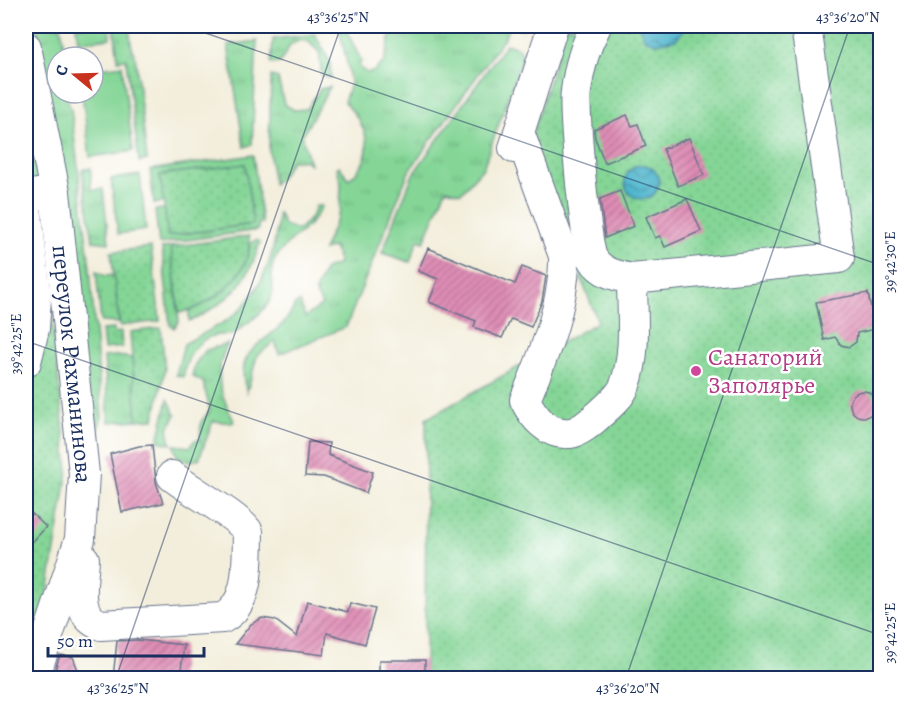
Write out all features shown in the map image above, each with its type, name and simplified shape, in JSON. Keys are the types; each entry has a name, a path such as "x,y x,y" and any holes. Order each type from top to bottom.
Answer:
{"lane":[{"path":"553,26 516,140 564,256 564,276 558,300 536,374 525,400 535,419 553,430 570,433 586,425 609,406 625,387 632,357 632,279"},
{"path":"596,26 585,48 575,93 586,235 593,259 609,273 632,279 839,258 806,26"},
{"name":"переулок Рахманинова","path":"26,47 55,192 84,474 80,539 34,678"},
{"path":"26,362 34,329 36,298 26,207 31,195 55,192"},
{"path":"80,539 85,549 82,603 86,615 93,622 101,625 224,618 232,613 239,606 242,596 248,562 248,532 236,519 171,476"}],"green space":[{"path":"37,26 61,26 64,45 45,45 45,91"},
{"path":"76,26 109,26 110,38 78,42"},
{"path":"114,26 129,26 132,49 135,54 147,160 139,162 126,59 118,60"},
{"path":"344,26 361,60 359,67 367,73 373,72 384,62 393,26 509,26 505,37 409,171 346,327 279,354 275,341 257,356 247,392 243,375 245,362 251,352 279,327 295,304 300,302 305,317 322,305 315,292 325,269 339,264 334,247 323,250 340,212 341,183 337,168 339,166 349,179 358,170 367,150 364,130 344,102 350,84 340,32"},
{"path":"509,26 532,26 521,29"},
{"name":"Санаторий Заполярье","path":"566,26 880,26 880,678 425,678 426,419 598,322 529,145"},
{"path":"315,34 330,62 331,78 322,76 319,52 309,42 302,40 291,44 280,63 271,64 273,39"},
{"path":"257,41 252,145 244,147 228,45"},
{"path":"506,44 518,48 523,56 483,168 461,193 446,189 424,242 418,240 410,262 382,253 413,174"},
{"path":"26,61 68,471 47,598 26,664"},
{"path":"122,65 133,151 90,157 84,105 105,105 105,67"},
{"path":"271,76 278,78 284,104 294,110 307,109 320,89 330,87 302,136 310,164 304,160 291,161 280,179 273,184 269,150"},
{"path":"47,105 70,105 71,109 90,268 102,417 98,429 100,460 91,462"},
{"path":"253,155 262,223 258,224 258,230 159,244 155,210 165,209 169,236 253,224 245,164 160,175 164,202 154,204 150,170"},
{"path":"245,164 253,224 168,236 160,175"},
{"path":"91,168 91,190 103,189 109,243 93,241 82,170"},
{"path":"140,175 146,230 118,234 111,179"},
{"path":"316,206 322,206 317,215 275,259 272,268 272,295 265,307 233,335 213,336 205,339 193,350 183,377 176,375 184,344 234,315 256,289 272,252 278,212 284,225 298,230 310,219"},
{"path":"249,236 249,250 245,263 228,286 205,303 179,313 171,247"},
{"path":"257,240 260,242 253,263 236,289 220,304 189,321 189,311 220,293 237,276 244,266 250,243"},
{"path":"151,247 160,321 120,326 111,252"},
{"path":"171,247 179,322 174,328 170,325 162,248"},
{"path":"96,271 105,276 114,275 119,323 101,322"},
{"path":"161,328 165,370 154,419 137,420 130,332"},
{"path":"114,329 114,333 121,332 122,347 104,349 102,330"},
{"path":"228,344 220,364 219,374 222,392 234,421 232,423 213,421 199,459 188,462 177,456 174,445 190,447 195,440 200,440 201,422 210,410 203,382 192,376 195,364 206,350"},
{"path":"104,357 132,358 137,420 109,422"},
{"path":"168,399 176,415 168,428 171,444 158,441"}],"water":[{"path":"639,26 687,26 676,39 656,43 645,39"},
{"path":"642,165 654,170 659,182 654,194 642,199 630,194 625,182 630,170"}],"building":[{"path":"627,115 632,126 638,124 646,146 605,163 595,138 594,129"},
{"path":"689,138 704,175 678,186 663,149"},
{"path":"620,191 634,226 605,238 600,199"},
{"path":"687,199 701,231 665,247 660,236 655,238 646,217"},
{"path":"428,248 515,284 522,267 546,276 542,301 531,327 511,319 502,338 474,327 476,321 429,302 438,279 418,271"},
{"path":"868,293 875,329 857,333 856,342 849,347 841,345 835,337 824,340 816,302"},
{"path":"863,391 872,395 876,404 872,413 863,417 854,413 850,404 854,395"},
{"path":"308,442 329,443 328,455 373,472 366,493 324,477 305,476"},
{"path":"152,445 156,482 163,503 122,512 110,454"},
{"path":"26,508 46,527 26,549"},
{"path":"307,601 348,612 350,603 375,609 365,644 327,633 324,655 235,644 251,624 262,618 275,620 297,637"},
{"path":"138,640 184,645 180,678 113,678 117,641"},
{"path":"60,655 73,657 81,678 52,678"},
{"path":"379,660 425,660 425,678 379,678"}],"place":[{"name":"Санаторий Заполярье","path":"696,371"}]}
